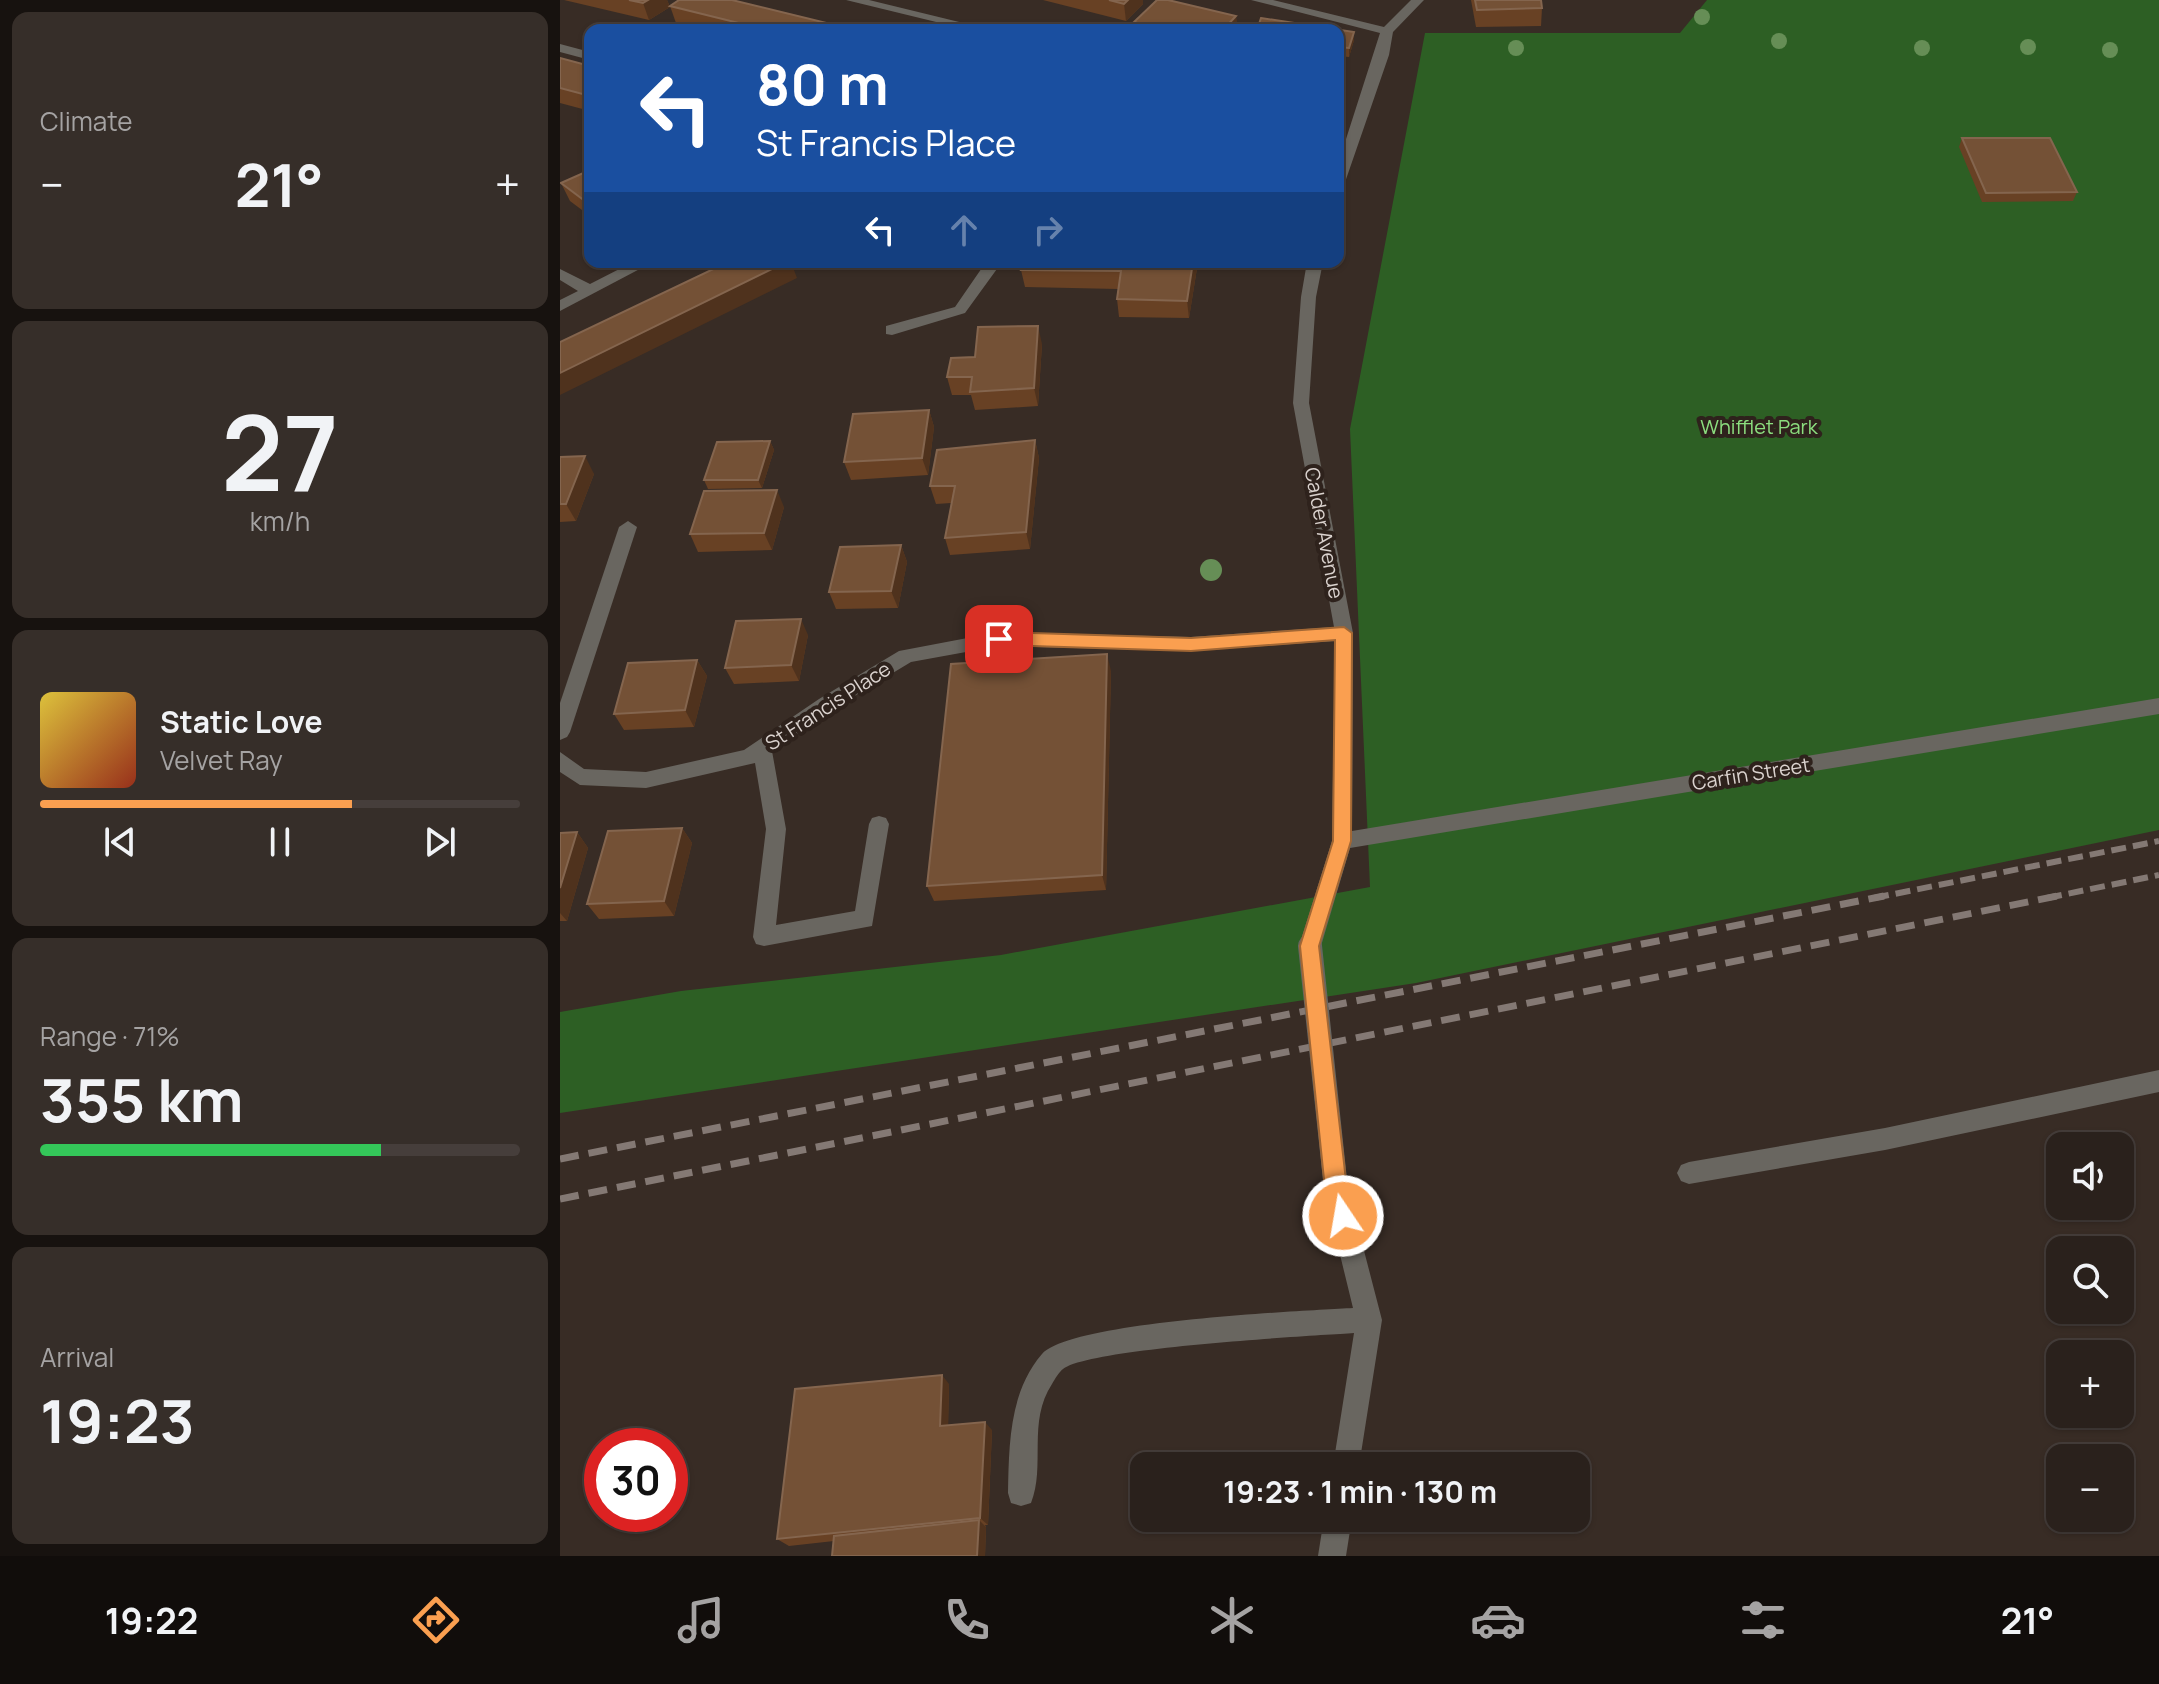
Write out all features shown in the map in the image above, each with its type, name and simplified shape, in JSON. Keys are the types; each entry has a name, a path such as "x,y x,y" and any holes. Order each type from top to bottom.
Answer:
{"street":[{"path":"852,0 959,24"},
{"path":"1257,0 1387,31"},
{"path":"1344,167 1382,55 1387,31 1418,0"},
{"path":"560,48 584,54"},
{"path":"560,306 634,268"},
{"path":"892,330 960,310 990,268"},
{"name":"Calder Avenue","path":"1313,268 1309,285 1306,367 1301,403 1344,633 1342,841 1310,946 1336,1189 1369,1320 1348,1452"},
{"path":"560,274 590,291"},
{"path":"560,732 628,527"},
{"name":"St Francis Place","path":"560,760 580,777 646,780 749,757 826,704 906,656 999,639 1191,644 1344,633"},
{"name":"Carfin Street","path":"1342,841 2159,706"},
{"path":"762,749 776,829 764,937 864,919 879,824"},
{"path":"1689,1173 1885,1139 2159,1081"},
{"path":"1021,1493 1023,1417 1056,1357 1094,1346 1369,1320"},
{"path":"1332,1556 1336,1532"}],"green space":[{"name":"Whifflet Park","path":"1707,0 2159,0 2159,830 1416,983 560,1113 560,1012 681,991 1001,955 1370,887 1350,429 1425,33 1680,33"}],"building":[{"path":"679,0 732,0 830,24 743,24 670,6"},
{"path":"1157,0 1236,16 1229,24 1134,22"},
{"path":"1475,0 1541,0 1542,8 1477,10"},
{"path":"1261,18 1301,24 1259,24"},
{"path":"1344,30 1354,32 1349,48 1344,48"},
{"path":"560,58 584,64 584,94 560,88"},
{"path":"1962,138 2050,138 2077,192 1986,193"},
{"path":"584,173 584,200 561,183"},
{"path":"715,268 774,268 560,373 560,342"},
{"path":"1192,268 1187,301 1117,299 1121,271 1021,270"},
{"path":"1038,326 1034,388 970,392 972,377 947,377 951,358 975,357 978,327"},
{"path":"929,410 922,458 844,462 853,414"},
{"path":"1035,440 1026,532 945,538 955,486 930,486 937,450"},
{"path":"770,441 758,480 704,480 717,442"},
{"path":"585,456 566,504 560,504 560,457"},
{"path":"777,490 764,533 690,534 704,491"},
{"path":"901,545 891,591 829,592 840,547"},
{"path":"801,619 791,665 725,668 736,621"},
{"path":"1107,654 1102,875 927,886 951,664"},
{"path":"697,660 685,710 614,714 628,663"},
{"path":"682,828 664,901 587,904 608,831"},
{"path":"577,832 560,888 560,833"},
{"path":"942,1375 940,1426 985,1422 980,1518 777,1539 795,1389"},
{"path":"979,1520 977,1556 832,1556 834,1536"}],"railway":[{"path":"1884,896 2159,841"},
{"path":"2047,898 2159,875"},
{"path":"560,1159 1884,896"},
{"path":"1874,898 1884,896"},
{"path":"560,1199 2057,896"}],"route":[{"path":"999,639 1191,644 1344,633 1342,841 1310,946 1336,1189 1343,1216"}]}
